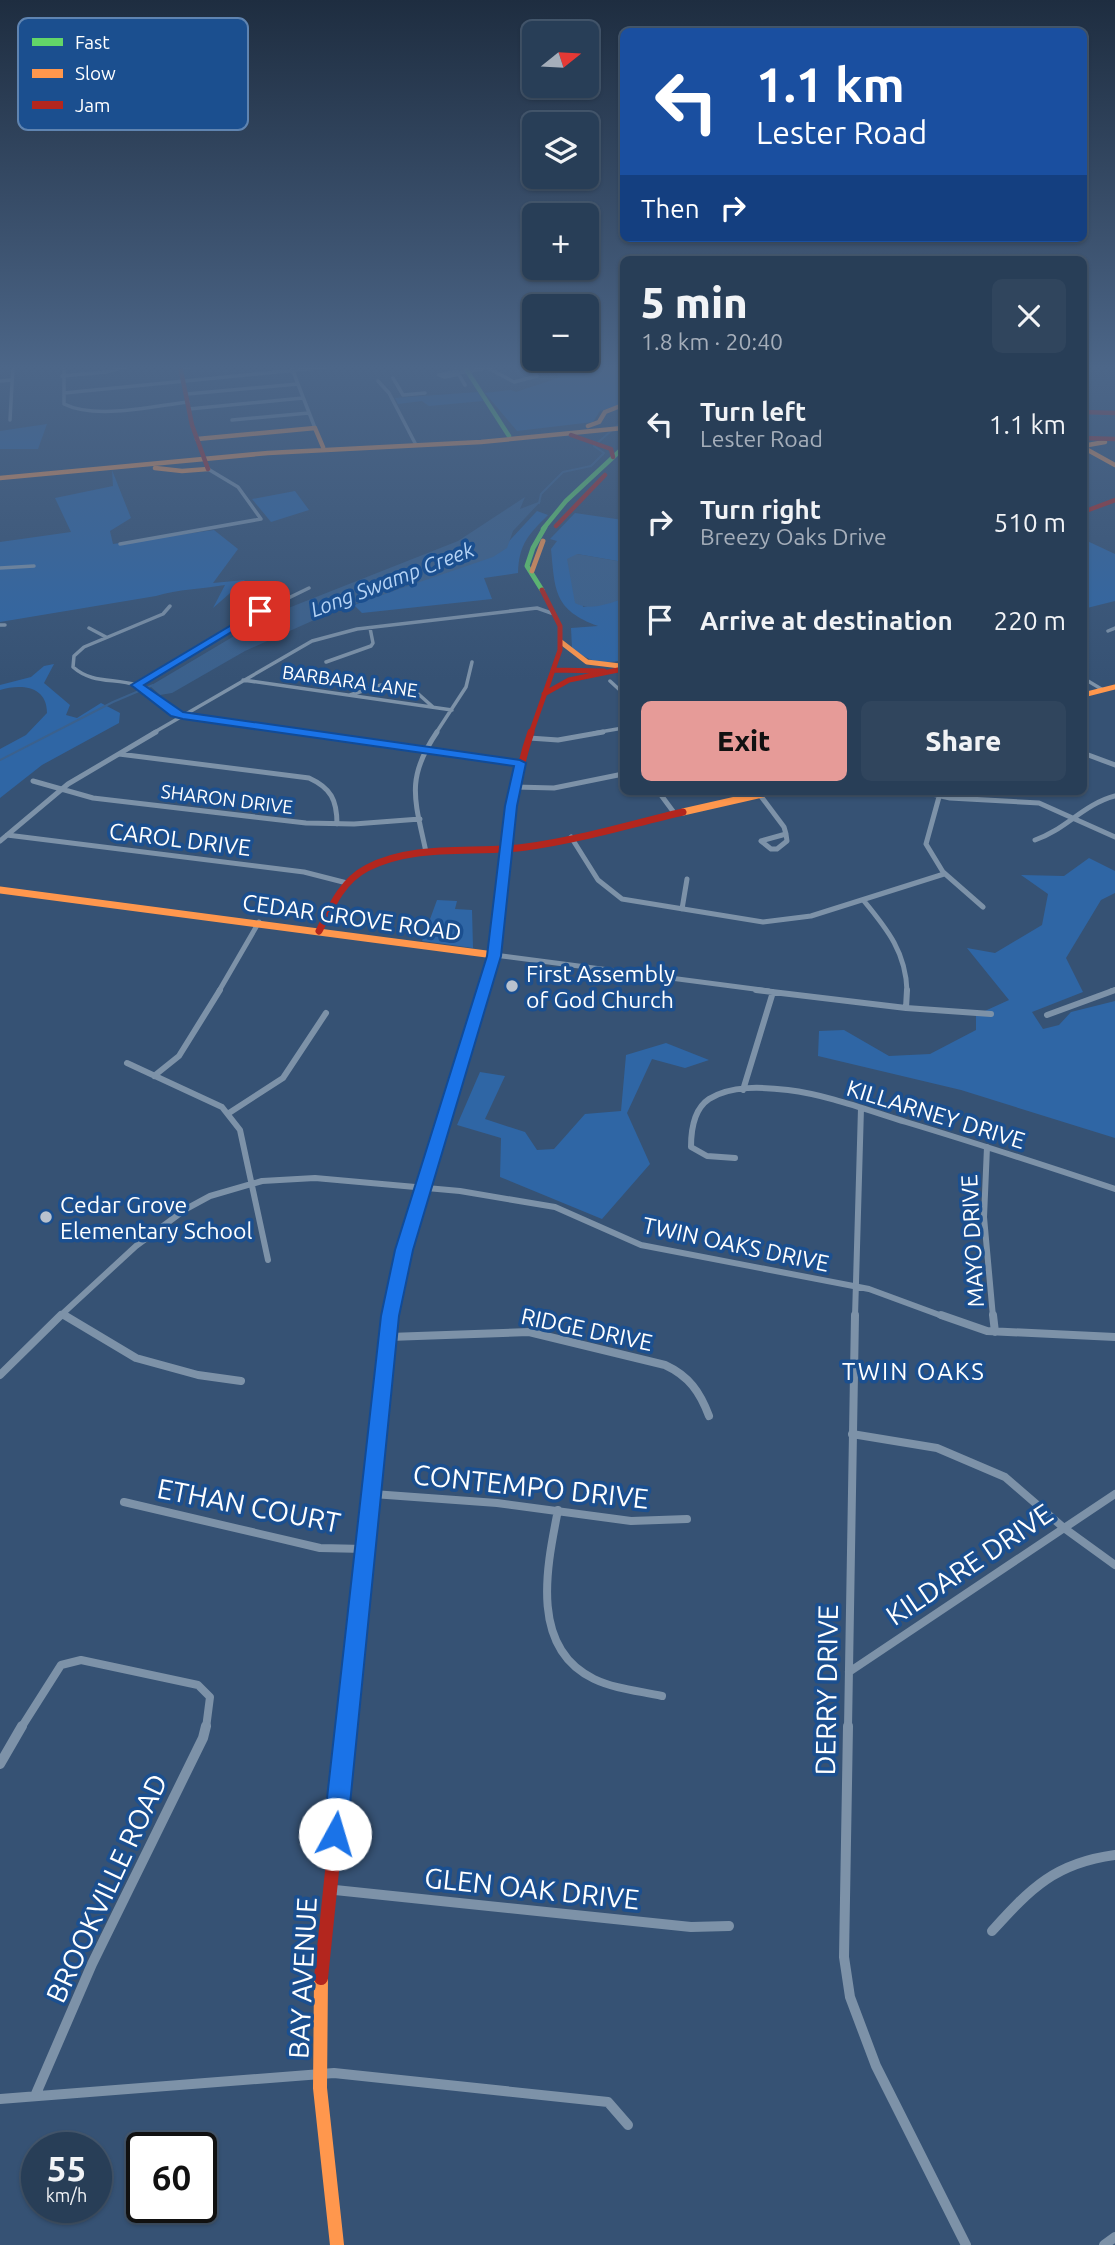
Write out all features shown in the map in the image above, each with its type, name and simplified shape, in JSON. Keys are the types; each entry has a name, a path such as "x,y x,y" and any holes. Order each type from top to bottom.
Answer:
{"main road":[{"path":"0,477 54,471"},
{"path":"40,472 77,471"},
{"path":"0,477 89,471"},
{"path":"128,471 133,472"},
{"path":"588,487 564,512 561,521 542,542 532,571 527,566 527,560 533,544 588,487 605,471"},
{"path":"1087,510 1115,500"},
{"name":"BAY AVENUE","path":"337,2245 330,2199 319,2073 320,1992 387,1337 404,1250 494,956 520,763 561,642 560,626 532,571"},
{"path":"561,642 571,655 582,661 620,667"},
{"path":"553,669 586,672 620,667"},
{"path":"544,694 569,680 620,668"},
{"path":"1087,694 1115,687"},
{"path":"319,931 347,883 366,870 384,863 426,852 507,850 760,795"},
{"name":"CEDAR GROVE ROAD","path":"0,890 259,922 494,956"}],"street":[{"path":"120,544 261,519 238,487 211,471"},
{"path":"0,568 23,564 34,566"},
{"path":"141,688 241,621 309,589"},
{"path":"537,608 545,598"},
{"path":"170,606 163,614 84,647 74,656 73,667 81,676 141,688 174,713 183,715 520,763"},
{"path":"0,841 60,790 183,715 312,642 370,628 537,608 555,615"},
{"path":"89,628 106,637"},
{"path":"326,662 371,646 373,643 370,628"},
{"path":"1108,631 1115,628"},
{"path":"426,852 415,776 425,751 471,675 472,662"},
{"name":"BARBARA LANE","path":"243,680 452,710"},
{"path":"1087,680 1103,690"},
{"path":"610,681 620,689"},
{"path":"348,696 398,682 411,685 434,707"},
{"path":"529,738 558,740 620,729"},
{"path":"117,754 309,778 330,789 335,795 337,824"},
{"path":"1087,754 1115,765"},
{"path":"515,787 554,788 620,775"},
{"name":"SHARON DRIVE","path":"33,780 93,798 337,824 420,819"},
{"path":"661,795 675,814"},
{"path":"760,795 776,814 786,834 787,841 781,849 773,851 761,841 786,834"},
{"path":"932,795 969,801 1026,800 1053,807 1115,837"},
{"path":"1035,840 1053,834 1102,799 1115,796"},
{"path":"939,797 926,844 935,864 944,874 983,907"},
{"name":"CAROL DRIVE","path":"7,835 303,873 347,883"},
{"path":"571,837 598,880 609,892 635,903 747,921 779,922 864,901 944,874"},
{"path":"682,909 687,879"},
{"path":"864,901 888,929 906,961 906,1008"},
{"path":"154,1076 179,1056 192,1038 259,922"},
{"name":"CEDAR GROVE ROAD","path":"494,956 906,1008 991,1014"},
{"path":"1047,1015 1115,990"},
{"path":"743,1090 773,992"},
{"path":"229,1113 283,1078 326,1013"},
{"path":"127,1063 222,1107 229,1113 240,1130 268,1259"},
{"name":"KILLARNEY DRIVE","path":"735,1158 707,1156 691,1147 691,1134 702,1105 719,1095 743,1090 791,1091 861,1108 1115,1189"},
{"name":"DERRY DRIVE","path":"861,1108 852,1434 844,1957 847,1991 858,2029 925,2169 966,2245"},
{"name":"MAYO DRIVE","path":"987,1147 982,1179 984,1226 995,1332"},
{"name":"TWIN OAKS DRIVE","path":"0,1375 122,1259 186,1209 252,1182 292,1177 328,1177 513,1198 555,1207 641,1245 855,1287 911,1302 964,1325 995,1332 1115,1337"},
{"path":"64,1315 146,1362 198,1375 241,1381"},
{"name":"RIDGE DRIVE","path":"387,1337 529,1332 640,1359 681,1371 700,1392 709,1416"},
{"path":"852,1434 937,1448 1005,1477 1064,1528 1115,1565"},
{"name":"CONTEMPO DRIVE","path":"371,1494 457,1498 637,1521 668,1523 687,1519"},
{"name":"KILDARE DRIVE","path":"849,1672 1115,1494"},
{"name":"ETHAN COURT","path":"124,1502 320,1548 365,1549"},
{"path":"558,1510 545,1600 556,1639 568,1659 586,1675 608,1684 662,1696"},
{"name":"BROOKVILLE ROAD","path":"0,1765 37,1697 61,1664 80,1660 198,1685 210,1697 203,1738 92,1964 35,2096"},
{"path":"992,1931 1037,1883 1065,1865 1091,1857 1115,1855"},
{"name":"GLEN OAK DRIVE","path":"330,1889 691,1927 729,1926"},
{"path":"0,2099 319,2073 608,2102 628,2124"},
{"path":"1104,2245 1115,2237"}],"shaded area":[{"path":"112,471 131,518 110,531 113,544 214,530 238,549 213,583 245,580 213,608 225,585 0,622 0,542 71,532 55,498 113,486"},
{"path":"295,491 309,510 271,522 252,499"},
{"path":"537,511 548,515 526,541 520,555 518,573 484,578 492,599 362,613 354,605 498,553"},
{"path":"575,513 620,520 620,561 577,554 583,607 620,600 620,660 596,661 572,648 571,628 598,626 573,613 560,597 556,588 551,549 557,541 550,539"},
{"path":"1087,541 1115,554 1115,601 1087,608"},
{"path":"54,664 44,683 70,705 66,715 77,718 101,703 120,713 119,723 42,765 0,798 0,749 26,735 47,713 46,704 37,692 24,687 0,690 0,685 31,677 44,666"},
{"path":"1089,858 1115,871 1115,893 1101,900 1066,958 1083,992 1032,1012 1043,1029 1059,1025 1071,1012 1115,1001 1115,1138 961,1090 818,1056 819,1031 844,1030 889,1056 930,1054 976,1030 976,1015 1009,1000 967,948 995,953 1042,925 1048,894 1021,875 1064,876"},
{"path":"437,900 457,901 455,909 472,910 473,948 422,941"},
{"path":"666,1043 709,1060 685,1068 652,1059 627,1113 650,1164 602,1219 500,1177 501,1138 457,1125 480,1072 505,1076 485,1119 525,1132 537,1150 554,1149 585,1114 621,1111 626,1055"}],"water":[{"path":"525,497 520,509 541,501 513,531 507,548 493,557 332,612 245,651 172,693 160,695 150,686 268,616 458,541"},
{"path":"577,554 620,561 620,600 593,607 575,603 567,559"}],"waterway":[{"name":"Long Swamp Creek","path":"539,503 541,494 563,472 569,471"},
{"name":"Long Swamp Creek","path":"0,760 113,702 153,685"}],"traffic: fast":[{"path":"542,590 527,566 533,548 553,515 598,471"}],"traffic: slow":[{"path":"0,478 78,471"},
{"path":"180,471 185,471"},
{"path":"532,571 543,541"},
{"path":"561,642 587,662 620,666"},
{"path":"1087,694 1115,687"},
{"path":"683,812 758,795"},
{"path":"0,890 494,955"},
{"path":"362,1583 390,1316 404,1250 457,1076"},
{"path":"321,1978 320,2088 337,2245"}],"traffic: jam":[{"path":"556,526 605,475"},
{"path":"1087,510 1115,500"},
{"path":"457,1076 494,955 515,787 522,758 560,650 560,626 542,590"},
{"path":"553,670 604,671"},
{"path":"544,694 569,680 620,670"},
{"path":"319,931 350,880 367,868 386,860 425,852 526,847 585,836 683,812"},
{"path":"321,1978 362,1583"}],"place":[{"name":"First Assembly of God Church","path":"512,986"},
{"name":"Cedar Grove Elementary School","path":"46,1217"}],"district":[{"name":"TWIN OAKS","path":"914,1371"}],"route":[{"path":"260,611 137,685 174,713 183,715 520,763 511,806 494,956 404,1250 390,1316 335,1834"}]}
